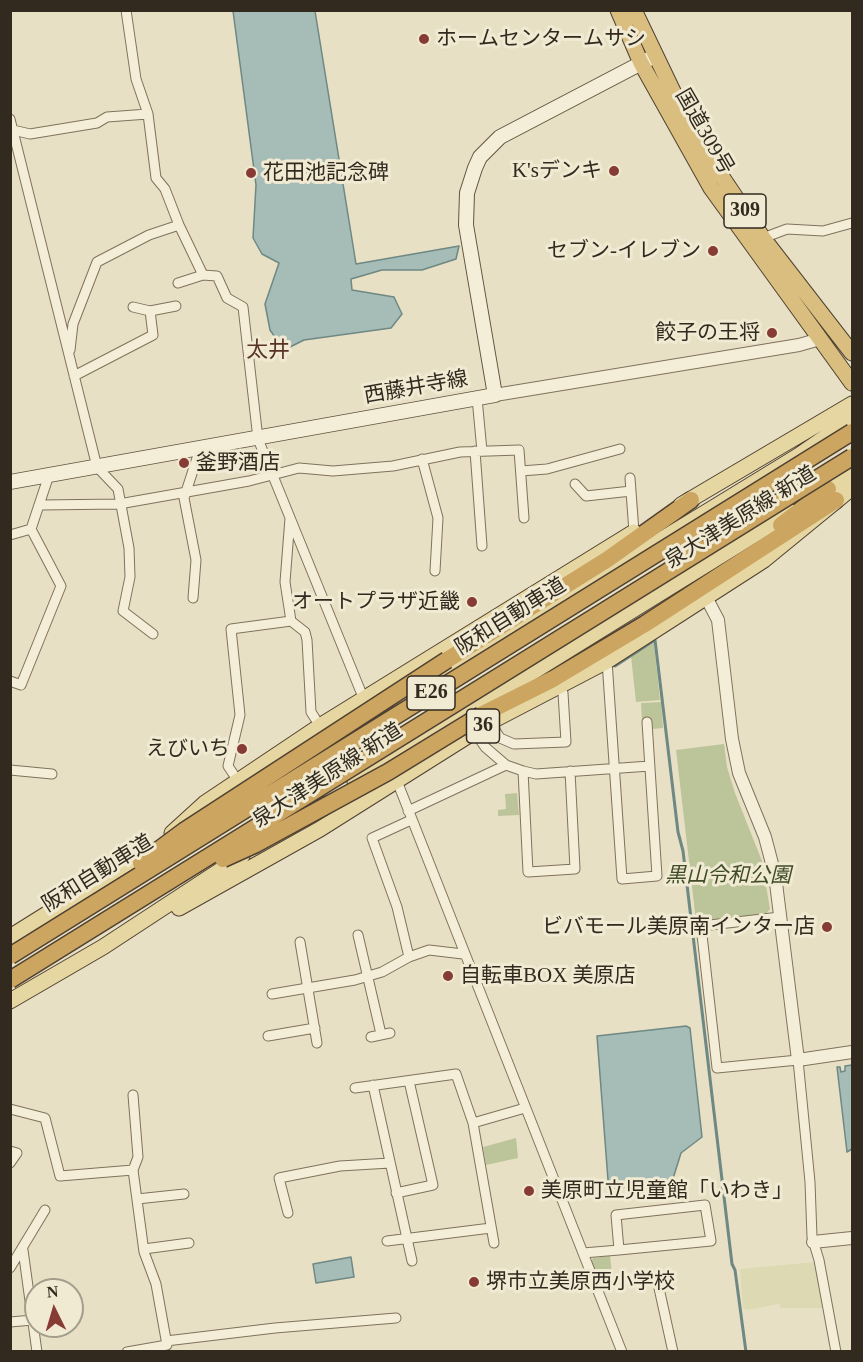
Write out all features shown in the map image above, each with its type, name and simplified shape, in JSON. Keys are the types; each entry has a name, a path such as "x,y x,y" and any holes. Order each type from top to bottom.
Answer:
{"highway":[{"name":"国道309号","path":"618,10 641,63 711,188 852,383"},
{"name":"国道309号","path":"634,10 700,142 763,238 848,339 852,353"},
{"name":"阪和自動車道","path":"10,956 852,432"},
{"name":"阪和自動車道","path":"10,980 852,457"},
{"path":"482,723 758,537 832,495"},
{"path":"171,881 256,844 482,723 635,630 832,495"},
{"path":"58,925 184,831 447,660 608,560 691,500"}],"main road":[{"name":"西藤井寺線","path":"10,482 495,395 466,225 465,208 470,179 480,157 500,137 656,56"},
{"path":"158,845 205,803 320,726 634,532 852,404"},
{"name":"泉大津美原線 新道","path":"10,937 798,456 852,419"},
{"name":"泉大津美原線 新道","path":"832,495 852,473"},
{"name":"36","path":"103,947 125,939 289,846 397,781 482,723 560,687 607,661 785,546 832,495 852,488"},
{"name":"泉大津美原線 新道","path":"10,1001 103,947 389,760 758,537"}],"street":[{"path":"126,10 136,79 148,114 156,178 165,189 203,275"},
{"path":"13,130 30,134 97,123 107,117 148,114"},
{"path":"10,119 97,467 118,489 129,548 130,577 123,611 153,634"},
{"path":"763,238 787,229 823,231 852,223"},
{"path":"70,358 73,324 97,262 149,235 179,225"},
{"path":"178,283 203,275 217,276 227,298 243,307 258,439 389,760 463,954 622,1352"},
{"path":"133,308 144,308 150,311 176,306"},
{"path":"74,376 153,335 150,311"},
{"path":"495,395 788,347 820,339"},
{"path":"477,398 483,546"},
{"path":"194,598 196,560 185,492 198,461 200,449"},
{"path":"521,471 547,469 620,449"},
{"path":"41,505 119,504 249,481 272,473 299,468 333,471 393,466 422,459 478,451 519,450 524,518"},
{"path":"422,459 438,518 435,571"},
{"path":"31,529 49,476"},
{"path":"630,478 634,532"},
{"path":"575,483 586,496 631,491"},
{"path":"290,515 285,582 291,621 305,632 307,640 311,712 320,726"},
{"path":"10,535 31,529"},
{"path":"10,681 21,685 61,586 31,529"},
{"path":"706,597 718,620 735,752 743,784 771,856 798,1060 813,1242 819,1260 836,1352"},
{"path":"238,781 228,766 240,715 231,629 291,621"},
{"path":"607,661 622,879 657,876 647,722"},
{"path":"482,723 500,738 514,744 566,742 563,693 560,687"},
{"path":"482,723 484,747 506,765 523,771 536,774 650,766"},
{"path":"409,957 397,907 372,838 410,815 506,765"},
{"path":"10,770 52,774"},
{"path":"523,771 528,872 575,869 570,771"},
{"path":"780,917 701,926 717,1068 852,1052"},
{"path":"358,935 386,1033 371,1036"},
{"path":"300,942 317,1043"},
{"path":"272,994 309,990 368,976 409,957 429,951 463,954"},
{"path":"268,1036 315,1028"},
{"path":"355,1088 456,1074 473,1123 494,1243"},
{"path":"396,1193 433,1185 408,1081"},
{"path":"373,1085 412,1261"},
{"path":"127,1352 167,1345 156,1284 144,1249 133,1170 138,1156 133,1095"},
{"path":"473,1123 525,1108"},
{"path":"10,1109 45,1118 60,1176 133,1170"},
{"path":"10,1151 17,1153 10,1163"},
{"path":"288,1213 279,1178 340,1166 390,1163"},
{"path":"137,1199 184,1194"},
{"path":"583,1253 619,1250 711,1241 705,1205 616,1215 619,1250"},
{"path":"10,1268 23,1250 45,1210"},
{"path":"387,1241 491,1228"},
{"path":"813,1242 852,1238"},
{"path":"144,1249 189,1244"},
{"path":"23,1250 27,1278"},
{"path":"657,1279 673,1352"},
{"path":"166,1341 275,1328 396,1318"}],"shaded area":[{"path":"816,1262 824,1308 780,1308 779,1304 747,1310 743,1308 740,1269"}],"green space":[{"path":"654,643 660,700 636,702 631,656"},
{"path":"661,702 663,728 653,729 652,722 642,722 641,703"},
{"name":"黒山令和公園","path":"724,744 727,767 735,793 762,861 770,909 766,914 696,921 676,750"},
{"path":"517,793 519,815 498,816 498,810 506,809 505,794"},
{"path":"516,1138 518,1158 486,1165 483,1147"},
{"path":"610,1256 612,1273 597,1276 591,1261 593,1258"}],"water":[{"path":"233,11 315,11 356,264 459,246 456,259 422,270 382,270 351,279 352,290 394,297 402,314 391,328 304,340 284,350 270,330 265,304 279,263 262,254 253,238 256,185"},
{"path":"686,1026 690,1028 702,1137 681,1153 672,1182 615,1188 608,1180 597,1036"},
{"path":"852,1065 852,1149 847,1152 837,1067 840,1067 841,1072 845,1071 845,1066"},
{"path":"351,1257 354,1277 316,1283 313,1264"}],"waterway":[{"path":"615,666 655,640 678,832 683,851 732,1264 735,1270 746,1352"}],"place":[{"name":"ホームセンタームサシ","path":"424,39"},
{"name":"K'sデンキ","path":"614,171"},
{"name":"花田池記念碑","path":"251,173"},
{"name":"セブン-イレブン","path":"713,251"},
{"name":"餃子の王将","path":"772,333"},
{"name":"釜野酒店","path":"184,463"},
{"name":"オートプラザ近畿","path":"472,602"},
{"name":"えびいち","path":"242,749"},
{"name":"ビバモール美原南インター店","path":"827,927"},
{"name":"自転車BOX 美原店","path":"448,976"},
{"name":"美原町立児童館「いわき」","path":"529,1191"},
{"name":"堺市立美原西小学校","path":"474,1282"}],"district":[{"name":"太井","path":"268,351"}]}
